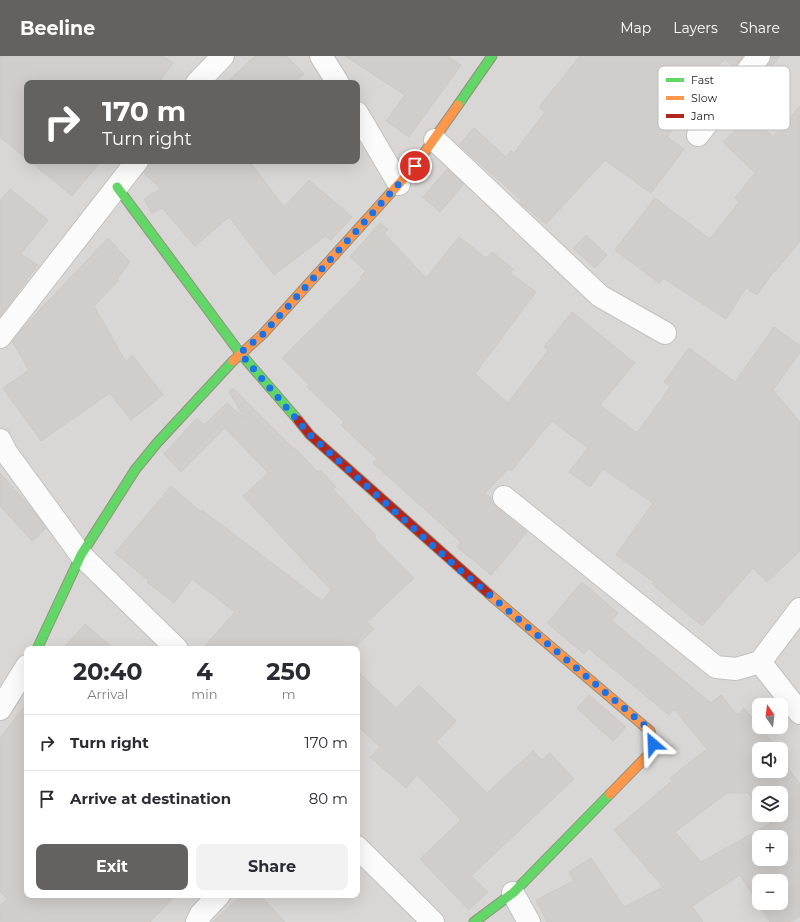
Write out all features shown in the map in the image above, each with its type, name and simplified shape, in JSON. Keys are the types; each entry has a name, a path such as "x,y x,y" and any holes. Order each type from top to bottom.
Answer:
{"street":[{"path":"200,80 223,56"},
{"path":"321,56 336,80"},
{"path":"38,646 81,555 135,470 240,353 263,334 400,184 435,140 492,56"},
{"path":"751,66 759,56"},
{"path":"360,118 400,184"},
{"path":"698,135 702,130"},
{"path":"435,140 600,296 665,333"},
{"path":"0,337 135,164"},
{"path":"117,187 240,353 310,435 460,570 650,730 653,744 649,754 513,893 474,922"},
{"path":"0,440 6,452 81,555 174,646"},
{"path":"504,497 716,667 736,669 760,662 800,609"},
{"path":"760,662 800,713"},
{"path":"0,709 24,671"},
{"path":"360,850 433,922"},
{"path":"513,893 529,922"},
{"path":"197,922 201,914 216,898"}],"shaded area":[{"path":"0,56 800,56 800,922 0,922"}],"building":[{"path":"0,56 163,56 173,63 160,80 24,80 24,157 0,137"},
{"path":"255,56 287,56 304,74 297,80 229,80"},
{"path":"345,56 448,56 461,65 409,137 386,121 405,95"},
{"path":"580,56 743,56 736,66 724,59 719,66 658,66 658,130 672,130 667,137 684,149 651,193 605,160 546,224 519,202 521,200 459,145 474,128 506,157 511,150 514,153 545,112 539,107"},
{"path":"771,56 780,56 772,66 767,66"},
{"path":"800,106 800,241 775,272 774,271 757,295 746,288 726,319 663,278 659,283 615,250 655,198 710,239 739,202 735,198 755,173 723,142 735,130 766,130 773,137 779,130 790,130 790,117"},
{"path":"34,164 99,164 72,196"},
{"path":"150,164 251,164 284,207 309,180 352,217 331,240 325,236 274,275 229,217 195,246 162,208 152,213 144,199 160,189 144,173"},
{"path":"447,169 464,184 440,212 423,197"},
{"path":"10,189 48,220 21,254 38,265 0,317 0,201"},
{"path":"380,223 388,230 384,233 426,278 459,237 486,258 492,252 513,269 510,273 536,292 475,374 508,403 548,350 544,347 572,312 635,363 600,405 637,433 670,387 664,382 689,348 735,382 774,327 800,346 800,352 773,390 800,422 800,551 767,582 753,568 702,626 652,584 654,582 616,555 653,503 603,469 590,487 569,472 588,448 552,421 511,471 508,469 485,493 492,499 496,507 527,532 491,575 457,547 461,542 373,463 377,459 341,425 344,422 307,387 309,385 282,358 362,279 360,277 366,271 350,257"},
{"path":"586,235 607,255 595,268 573,248"},
{"path":"108,238 130,262 117,279 119,280 94,306 126,362 132,355 163,395 131,420 110,393 41,441 3,388 29,370 12,341 29,321"},
{"path":"233,388 318,472 320,470 336,487 333,489 376,536 374,538 414,578 367,622 374,629 356,646 205,646 235,612 192,579 174,603 147,582 148,580 115,553 171,486 201,512 202,510 322,601 331,590 243,496 268,473 225,428 181,472 164,454 197,418 204,425 227,403 244,418 229,391"},
{"path":"0,473 31,508 46,528 32,541 0,506"},
{"path":"582,582 618,613 612,621 711,703 721,695 737,715 744,708 752,718 752,734 765,734 772,742 752,742 752,778 788,778 788,768 800,784 800,916 790,922 770,922 762,910 788,910 788,874 752,874 752,894 740,875 692,906 703,922 547,922 536,900 574,881 569,872 591,858 624,907 663,887 614,830 672,781 670,778 707,749 674,709 669,715 588,648 584,654 547,623","holes":["752,786 788,786 788,822 770,822 771,823 758,830 788,830 788,866 752,866 752,834 701,862 675,832 727,793 748,793 752,798"]},
{"path":"85,624 111,646 66,646"},
{"path":"360,674 396,708 419,685 456,721 436,742 487,793 533,751 542,760 550,753 574,779 471,876 488,892 469,910 420,859 461,820 417,775 406,788 370,757 380,747 360,728"},
{"path":"589,695 626,727 613,741 577,708"},
{"path":"24,707 24,898 173,898 150,922 0,922 0,906 7,899 0,891 0,738"},
{"path":"239,898 263,898 285,922 213,922"}],"traffic: fast":[{"path":"458,105 492,56"},
{"path":"117,187 240,353 298,420"},
{"path":"38,646 81,555 135,470 157,443 233,361"},
{"path":"474,922 513,893 610,794"}],"traffic: slow":[{"path":"233,361 263,334 415,166 458,105"},
{"path":"489,594 650,731 653,744 649,754 610,794"}],"traffic: jam":[{"path":"298,420 310,435 489,594"}],"route":[{"path":"415,166 263,334 240,353 285,408 310,435 460,570 650,730 653,744"}]}
